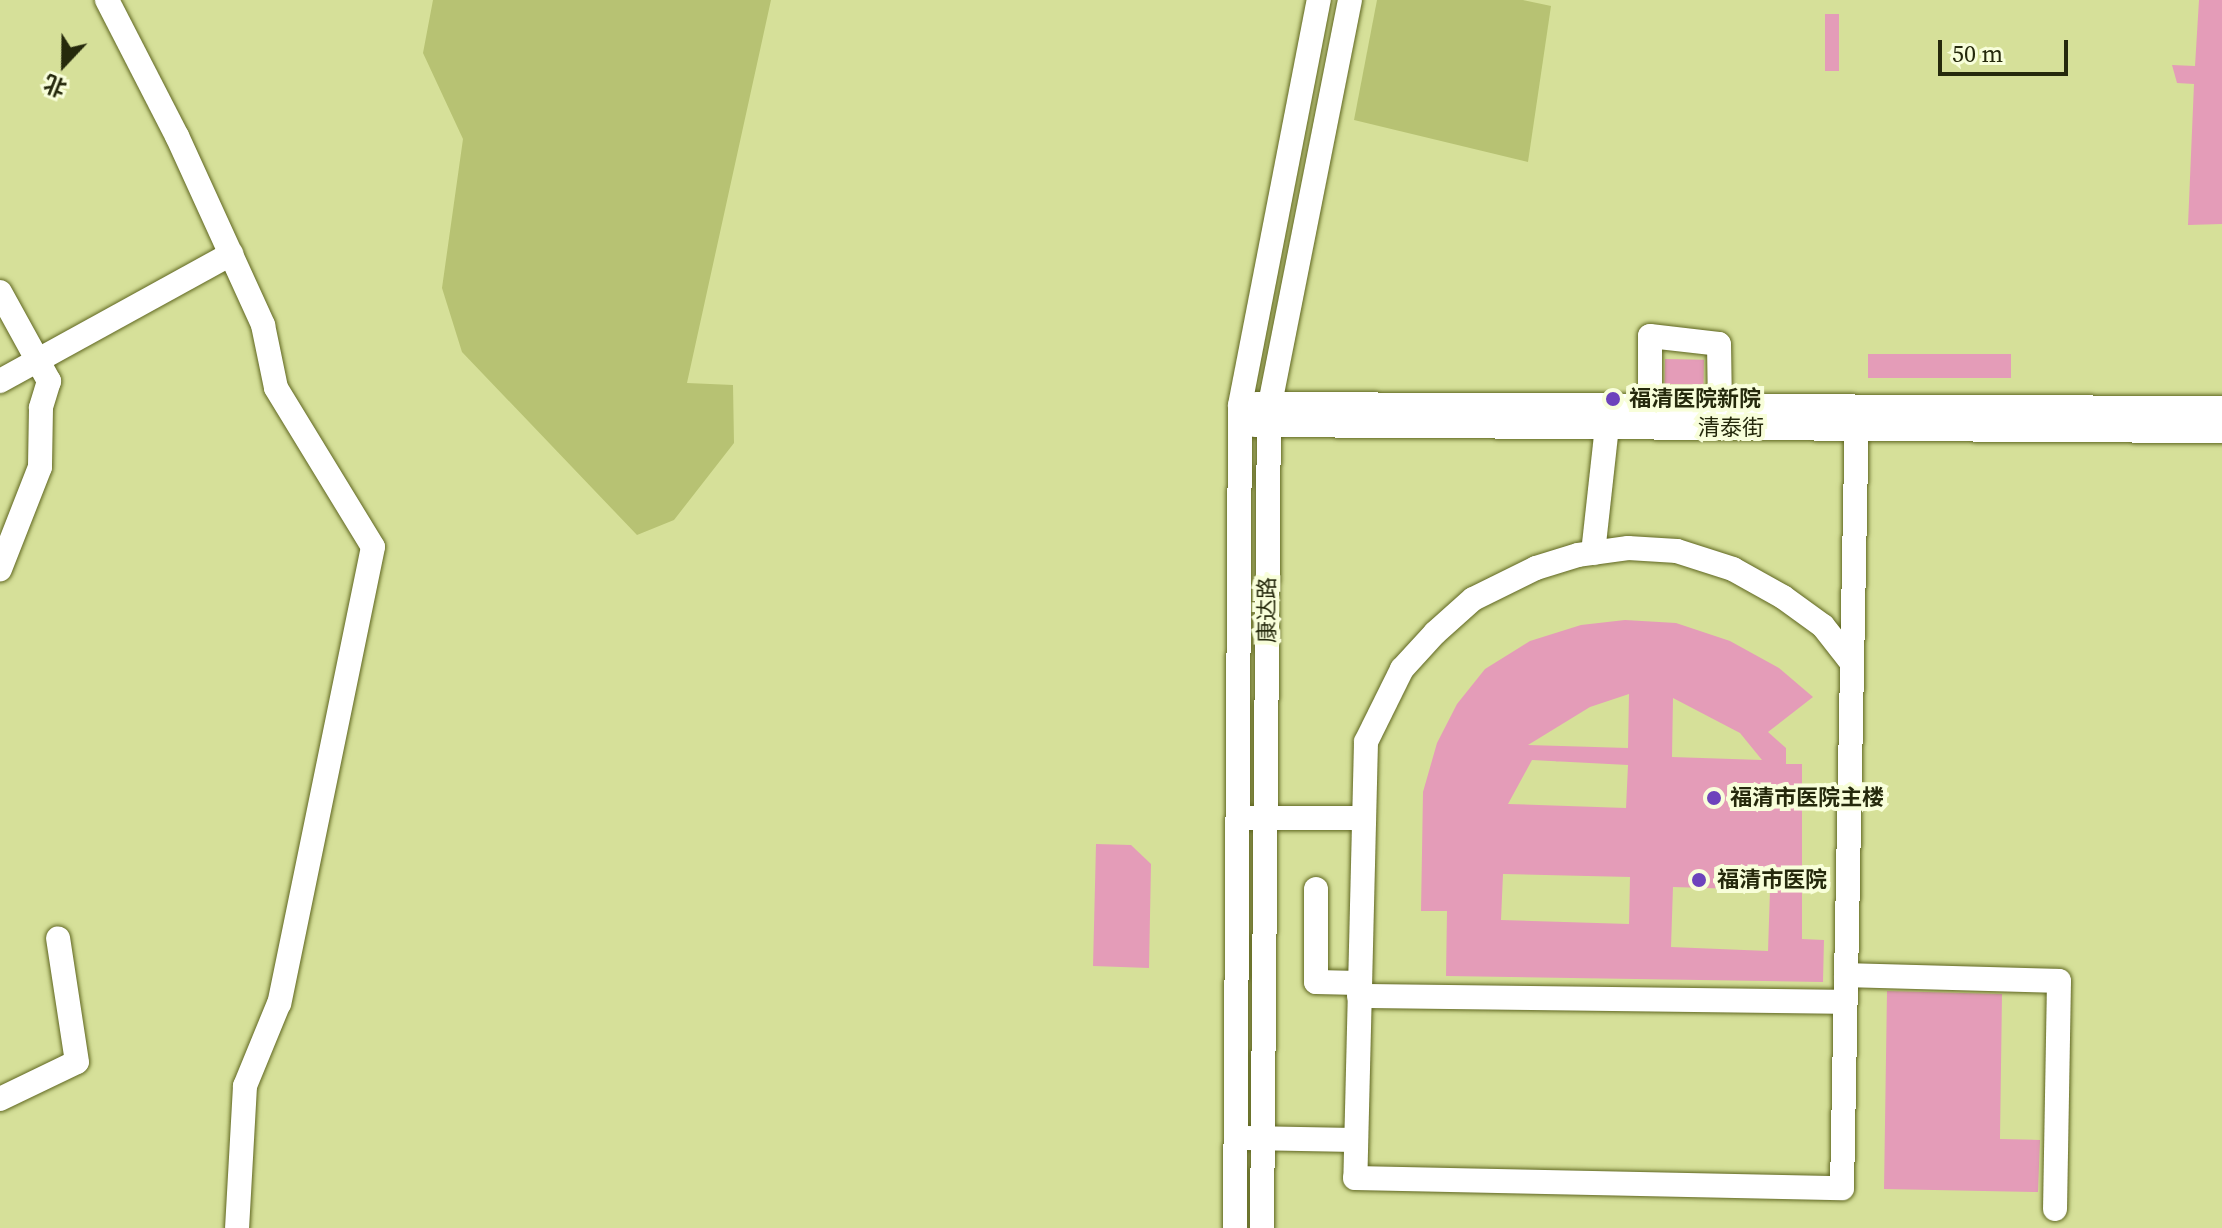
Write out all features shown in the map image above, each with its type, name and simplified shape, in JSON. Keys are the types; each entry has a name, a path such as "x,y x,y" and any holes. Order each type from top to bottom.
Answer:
{"street":[{"path":"107,0 263,325 276,388 373,547 279,1003 245,1086 237,1228"},
{"name":"康达路","path":"1235,1228 1240,415 1319,0"},
{"name":"康达路","path":"1262,1228 1269,414 1350,0"},
{"path":"0,381 231,254"},
{"path":"0,292 49,381 41,408 40,467 0,569"},
{"path":"1650,406 1650,336 1719,344 1720,406"},
{"name":"清泰街","path":"1240,415 1720,406 1857,418 2222,431"},
{"name":"清泰街","path":"1269,414 1607,427 2222,408"},
{"path":"1852,663 1823,626 1733,569 1677,551 1593,553 1507,579 1473,599 1412,657 1380,706 1366,742 1355,1178 1842,1188 1857,418"},
{"path":"1593,553 1607,427"},
{"path":"1238,818 1362,818"},
{"path":"1316,889 1316,982 1359,989 1845,1002"},
{"path":"0,1099 77,1062 58,938"},
{"path":"1846,975 2059,981 2055,1209"},
{"path":"1236,1139 1356,1140"}],"green space":[{"path":"433,0 771,0 687,383 733,385 734,443 674,520 637,535 462,352 442,288 463,139 423,53"},
{"path":"1377,0 1523,0 1551,6 1528,162 1354,120"}],"building":[{"path":"2199,0 2222,0 2222,224 2188,225 2194,84 2177,83 2172,65 2195,66"},
{"path":"1825,14 1839,14 1839,71 1825,71"},
{"path":"1868,354 2011,354 2011,378 1868,378"},
{"path":"1665,359 1704,360 1704,385 1665,384"},
{"name":"福清市医院主楼","path":"1625,620 1676,623 1730,641 1779,668 1813,697 1768,732 1786,748 1786,764 1802,764 1802,939 1824,940 1823,982 1446,976 1447,911 1421,911 1423,792 1437,743 1457,704 1485,669 1530,641 1581,625","holes":["1629,694 1628,748 1528,745 1590,707","1673,698 1740,733 1762,760 1672,757","1532,760 1628,765 1626,808 1508,804","1503,874 1630,877 1629,924 1501,920","1673,887 1770,890 1768,951 1671,947"]},
{"path":"1096,844 1131,845 1151,864 1149,968 1093,966"},
{"path":"1887,991 2002,994 2000,1139 2040,1140 2038,1192 1884,1189"}],"place":[{"name":"福清医院新院","path":"1613,399"},
{"name":"福清市医院主楼","path":"1714,798"},
{"name":"福清市医院","path":"1699,880"}]}
